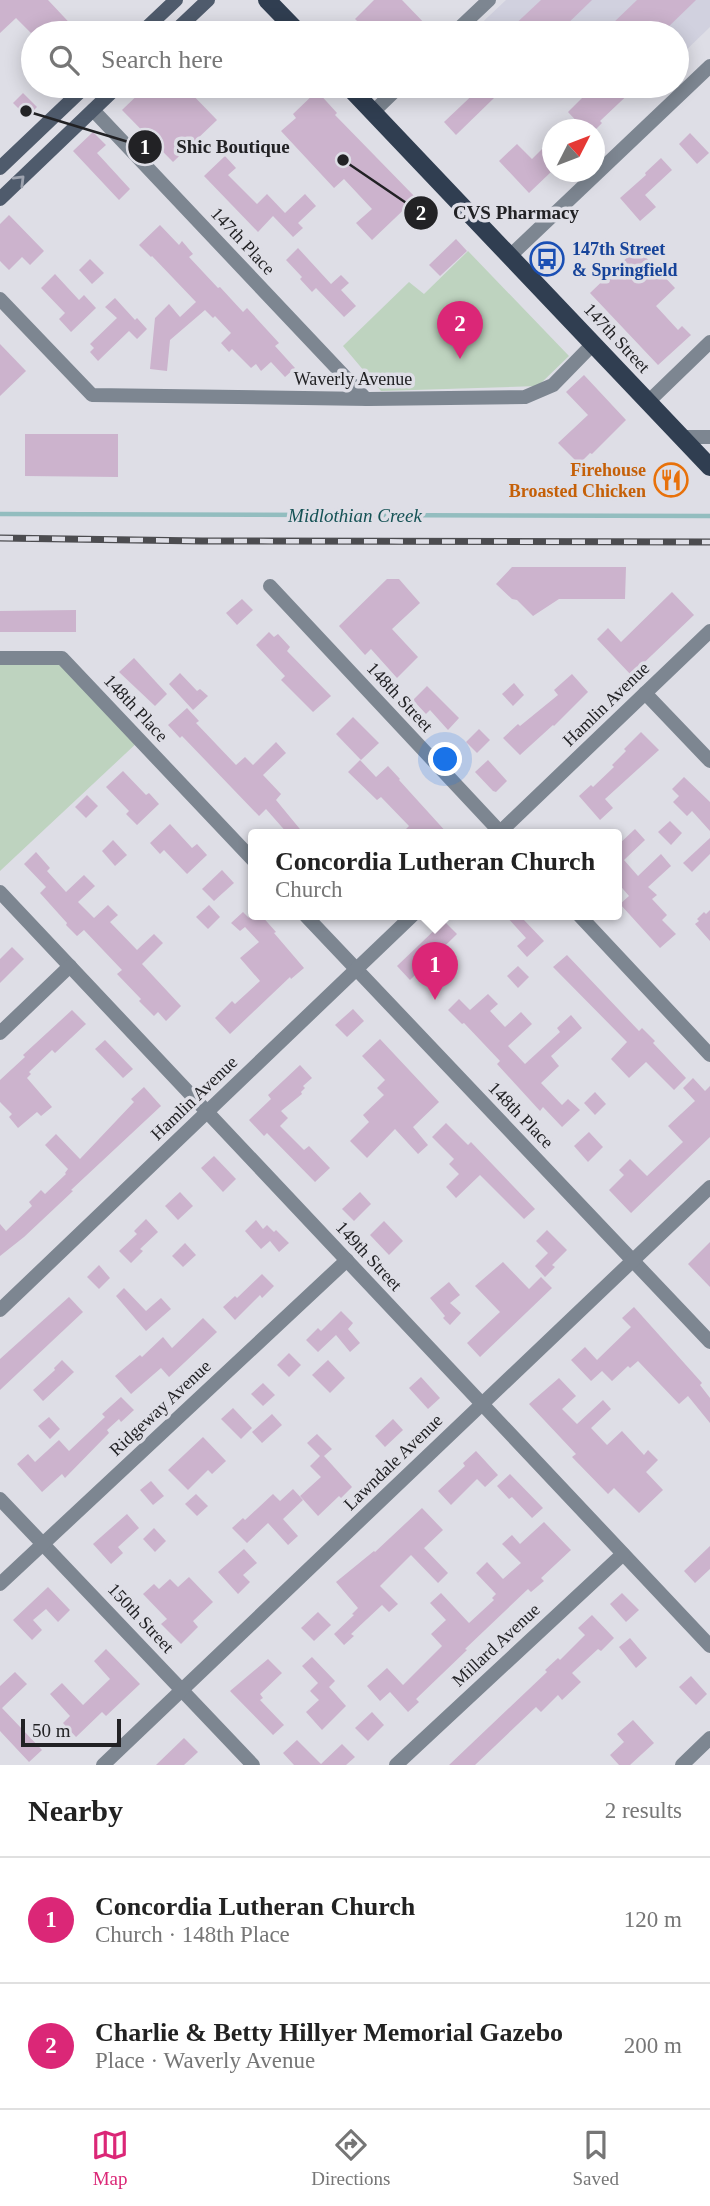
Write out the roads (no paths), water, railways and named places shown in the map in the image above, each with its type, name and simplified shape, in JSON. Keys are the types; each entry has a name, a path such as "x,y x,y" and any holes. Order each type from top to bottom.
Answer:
{"main road":[{"path":"154,21 176,0"},
{"path":"186,21 208,0"},
{"path":"267,0 287,21"},
{"path":"0,168 73,98"},
{"path":"0,199 106,98"},
{"name":"147th Street","path":"360,98 710,467"}],"street":[{"path":"467,21 489,0"},
{"path":"689,86 710,66"},
{"path":"373,112 388,98"},
{"path":"510,256 676,98"},
{"name":"147th Place","path":"93,110 366,399"},
{"name":"Waverly Avenue","path":"0,299 92,395 366,399 525,397 553,385 593,344"},
{"path":"648,402 710,342"},
{"path":"681,437 710,437"},
{"name":"148th Street","path":"270,586 496,829"},
{"name":"Hamlin Avenue","path":"504,829 710,631"},
{"name":"148th Place","path":"0,657 62,658 248,855"},
{"path":"645,693 710,761"},
{"name":"149th Street","path":"0,892 710,1646"},
{"name":"148th Place","path":"310,920 710,1342"},
{"name":"Hamlin Avenue","path":"0,1310 408,920"},
{"path":"584,920 710,1055"},
{"path":"0,1033 70,966"},
{"name":"Lawndale Avenue","path":"103,1765 710,1188"},
{"name":"Ridgeway Avenue","path":"0,1584 347,1260"},
{"name":"150th Street","path":"0,1499 253,1765"},
{"name":"Millard Avenue","path":"396,1765 623,1553"},
{"path":"682,1765 710,1738"}],"waterway":[{"name":"Midlothian Creek","path":"0,514 710,516"}],"railway":[{"path":"0,538 710,542"}],"place":[{"name":"Shic Boutique","path":"26,111"},
{"name":"CVS Pharmacy","path":"343,160"},
{"name":"147th Street & Springfield","path":"547,259"},
{"name":"Charlie & Betty Hillyer Memorial Gazebo","path":"460,359"},
{"name":"Firehouse Broasted Chicken","path":"671,480"},
{"name":"Concordia Lutheran Church","path":"435,1000"}]}
